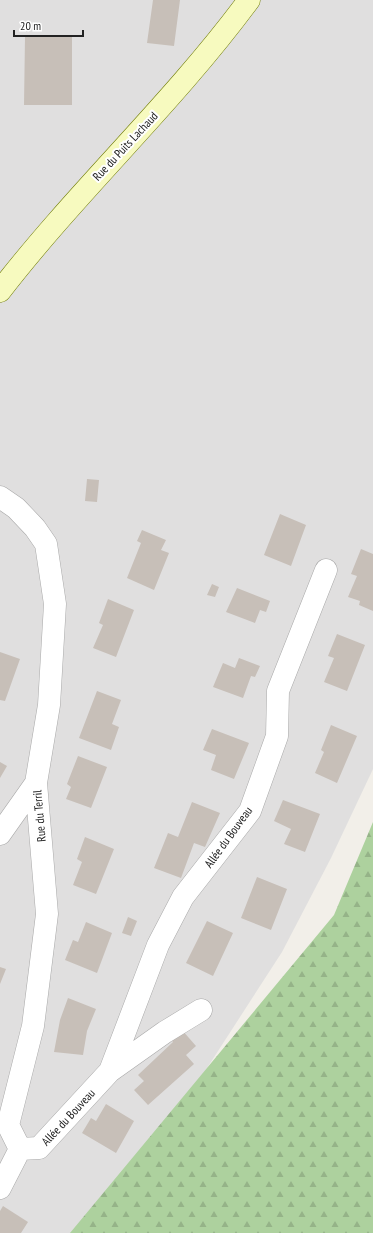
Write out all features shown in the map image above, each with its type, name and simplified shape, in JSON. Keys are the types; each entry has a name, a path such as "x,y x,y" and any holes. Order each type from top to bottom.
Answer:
{"street":[{"name":"Rue du Puits Lachaud","path":"0,291 58,220 176,92 230,27 249,0"},
{"name":"Rue du Terril","path":"0,497 16,508 35,528 46,544 55,604 49,705 36,783 47,914 33,1026 8,1125 20,1149"},
{"name":"Allée du Bouveau","path":"110,1071 158,946 182,897 250,811 277,736 278,691 326,570"},
{"path":"0,834 36,783"},
{"name":"Allée du Bouveau","path":"20,1149 39,1148 110,1071 165,1032 201,1010"},
{"path":"0,1188 20,1149"}],"shaded area":[{"path":"0,0 373,0 373,769 331,858 282,952 198,1082 71,1233 0,1233"}],"green space":[{"path":"373,822 373,1233 70,1233 334,915"}],"building":[{"path":"153,0 180,0 174,46 147,43"},
{"path":"25,37 72,37 72,105 24,105"},
{"path":"87,479 99,480 97,502 85,501"},
{"path":"280,514 306,525 291,566 264,555"},
{"path":"142,530 166,540 161,550 169,553 154,590 127,578 141,543 137,541"},
{"path":"361,549 373,554 373,611 359,605 360,601 348,597 357,576 351,574"},
{"path":"212,584 219,587 215,597 207,595"},
{"path":"237,588 270,601 266,612 260,610 255,623 226,612"},
{"path":"108,599 134,610 116,657 93,648 103,625 99,623"},
{"path":"337,634 365,645 347,691 324,682 334,658 328,656"},
{"path":"0,652 20,659 5,701 0,700"},
{"path":"239,658 260,666 255,677 251,676 243,698 213,687 223,663 235,668"},
{"path":"97,691 121,700 112,724 119,727 111,750 79,738"},
{"path":"331,725 357,736 337,783 315,773 324,752 321,750"},
{"path":"212,729 249,743 234,779 211,770 216,755 203,750"},
{"path":"78,756 107,767 91,808 66,799 71,787 67,784"},
{"path":"0,762 7,766 0,778"},
{"path":"283,800 320,814 305,852 284,844 291,829 274,821"},
{"path":"192,802 220,813 205,847 194,843 181,878 154,868 168,833 178,837"},
{"path":"85,837 114,849 96,894 73,885 82,862 77,859"},
{"path":"257,877 287,889 271,930 241,918"},
{"path":"128,917 137,921 131,936 122,933"},
{"path":"207,921 233,933 213,976 186,963"},
{"path":"86,922 112,933 97,973 65,960 73,940 78,942"},
{"path":"0,967 6,969 0,984"},
{"path":"68,998 96,1009 87,1031 83,1055 54,1052 60,1020"},
{"path":"182,1030 196,1046 186,1055 194,1064 148,1105 134,1090 144,1081 138,1075 173,1042 171,1040"},
{"path":"106,1104 134,1121 116,1153 82,1133 91,1118 96,1121"},
{"path":"3,1206 28,1222 21,1233 0,1233 0,1211"}]}
